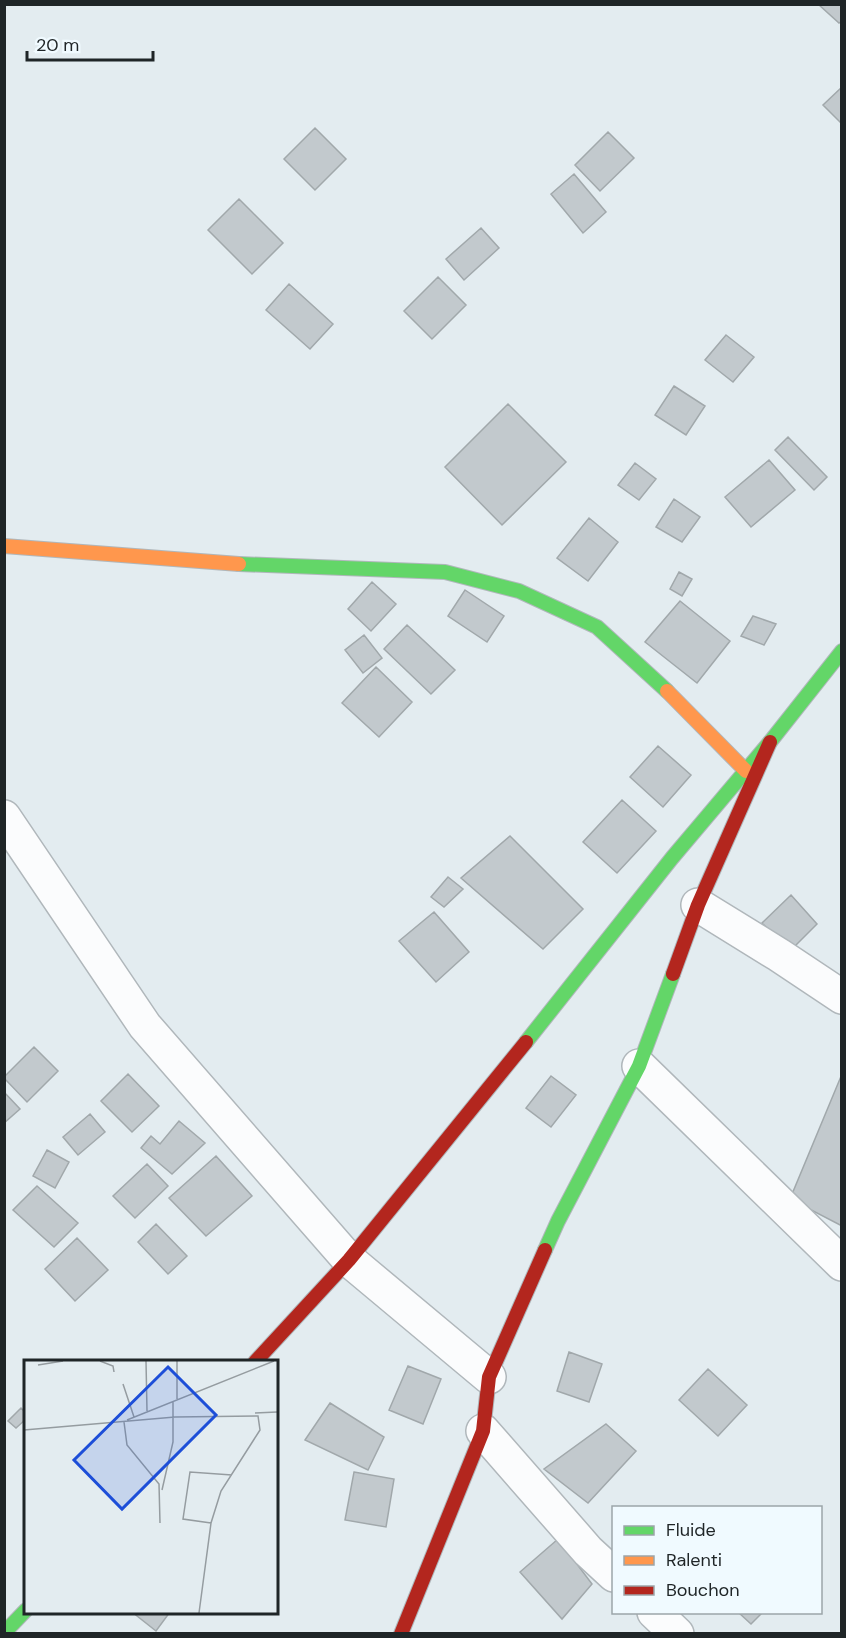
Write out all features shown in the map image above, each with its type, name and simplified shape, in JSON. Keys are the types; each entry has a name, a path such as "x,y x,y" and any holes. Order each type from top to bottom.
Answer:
{"street":[{"path":"4,546 242,564 445,572 519,591 597,627 653,677 746,771"},
{"path":"257,1360 349,1260 672,858 770,742 842,651"},
{"path":"401,1634 483,1431 489,1377 558,1221 639,1066 698,905 770,742"},
{"path":"4,817 145,1026 349,1260 489,1377"},
{"path":"698,905 779,955 842,998"},
{"path":"639,1066 842,1264"},
{"path":"483,1431 588,1551 612,1573"},
{"path":"4,1633 24,1612"},
{"path":"656,1614 677,1634"}],"building":[{"path":"818,4 842,4 842,21 839,23"},
{"path":"842,87 842,124 823,105"},
{"path":"315,128 346,159 315,190 284,159"},
{"path":"608,132 634,158 600,191 575,165"},
{"path":"574,174 606,212 583,233 551,194"},
{"path":"239,199 283,243 252,274 208,230"},
{"path":"481,228 499,248 464,280 446,259"},
{"path":"438,277 466,305 432,339 404,311"},
{"path":"289,284 333,324 310,349 266,310"},
{"path":"726,335 754,357 733,382 705,360"},
{"path":"674,386 705,406 686,435 655,415"},
{"path":"508,404 566,462 502,525 445,467"},
{"path":"788,437 827,477 814,490 775,450"},
{"path":"769,460 795,490 751,527 725,497"},
{"path":"635,463 656,479 639,500 618,485"},
{"path":"674,499 700,517 682,542 656,527"},
{"path":"589,518 618,542 588,581 557,558"},
{"path":"679,572 692,579 682,596 670,589"},
{"path":"372,582 396,604 371,631 348,609"},
{"path":"465,590 504,616 487,642 448,616"},
{"path":"680,601 730,641 697,683 645,642"},
{"path":"753,616 776,624 764,645 741,636"},
{"path":"407,625 455,670 431,694 384,649"},
{"path":"364,635 382,658 363,673 345,650"},
{"path":"376,667 412,702 379,737 342,703"},
{"path":"658,746 691,775 663,807 630,777"},
{"path":"622,800 656,831 617,873 583,842"},
{"path":"510,836 583,909 543,949 461,878"},
{"path":"448,877 463,889 444,907 431,897"},
{"path":"791,895 817,924 790,951 762,923"},
{"path":"434,912 469,952 436,982 399,941"},
{"path":"34,1047 58,1071 27,1102 4,1077"},
{"path":"128,1074 159,1106 132,1132 101,1101"},
{"path":"842,1074 842,1226 790,1199"},
{"path":"551,1076 576,1095 551,1127 526,1108"},
{"path":"4,1092 20,1109 4,1123"},
{"path":"90,1114 105,1132 78,1155 63,1137"},
{"path":"179,1121 205,1143 172,1174 141,1148 151,1136 160,1144"},
{"path":"47,1150 69,1162 55,1188 33,1176"},
{"path":"216,1156 252,1196 206,1236 169,1198"},
{"path":"147,1164 168,1186 135,1218 113,1196"},
{"path":"37,1186 78,1223 54,1247 13,1210"},
{"path":"156,1224 187,1256 168,1274 138,1242"},
{"path":"77,1238 108,1270 75,1301 45,1269"},
{"path":"569,1352 602,1364 589,1402 557,1391"},
{"path":"408,1366 441,1379 423,1424 389,1410"},
{"path":"708,1369 747,1405 718,1436 679,1400"},
{"path":"330,1403 384,1437 368,1470 305,1440"},
{"path":"21,1408 24,1411 24,1421 16,1428 8,1421"},
{"path":"606,1424 636,1451 588,1503 544,1469"},
{"path":"354,1472 394,1479 386,1527 345,1520"},
{"path":"558,1539 592,1584 562,1619 520,1572"},
{"path":"135,1614 169,1614 156,1631"},
{"path":"740,1614 761,1614 751,1624"}],"traffic: fast":[{"path":"239,564 445,572 519,591 597,627 667,691"},
{"path":"526,1042 672,858 770,742 842,651"},
{"path":"545,1250 639,1066 673,974"},
{"path":"4,1633 24,1612"}],"traffic: slow":[{"path":"4,546 239,564"},
{"path":"667,691 746,771"}],"traffic: jam":[{"path":"673,974 698,905 770,742"},
{"path":"257,1360 349,1260 526,1042"},
{"path":"401,1634 483,1431 489,1377 545,1250"}]}
